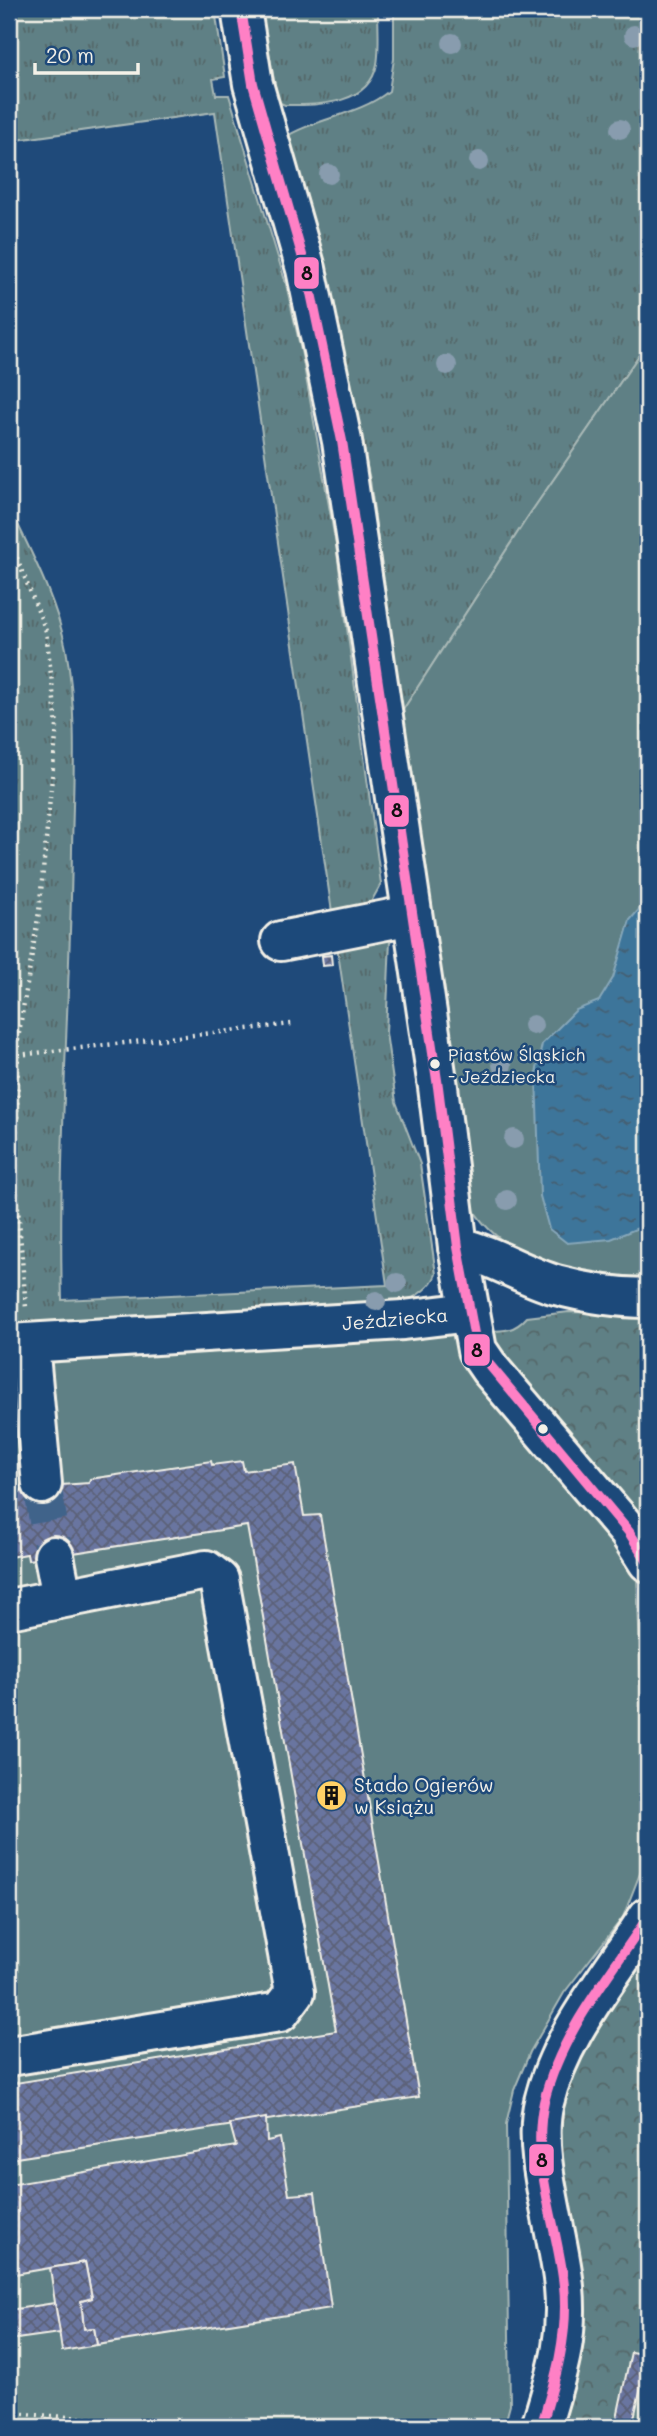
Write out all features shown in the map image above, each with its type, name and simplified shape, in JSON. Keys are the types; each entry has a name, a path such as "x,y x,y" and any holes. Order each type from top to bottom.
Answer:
{"street":[{"path":"241,9 253,84 306,269 339,428 438,1087 458,1247 470,1312"},
{"path":"281,940 411,915"},
{"path":"458,1247 484,1253 555,1284 617,1298 648,1298"},
{"name":"Jeździecka","path":"19,1344 403,1320 470,1312 477,1350 490,1369 629,1532 648,1562"},
{"path":"19,1344 42,1484"},
{"path":"54,1556 62,1597"},
{"path":"9,1609 206,1570 219,1580 295,1992 280,2012 9,2056"},
{"path":"541,2427 564,2346 564,2287 541,2140 543,2103 556,2066 579,2023 648,1917"}],"path":[{"path":"9,538 46,631 57,726 39,912 18,1055 16,1184 19,1344"},
{"path":"18,1055 292,1024"},
{"path":"9,2413 96,2419 112,2427"}],"green space":[{"path":"9,9 215,9 225,77 213,79 216,95 229,95 286,284 302,355 336,545 381,884 371,902 332,912 215,112 9,141"},
{"path":"261,9 378,9 378,57 372,78 364,88 340,100 298,105 278,102"},
{"path":"394,9 648,9 648,342 527,518 401,713 370,480 323,265 282,139 364,106 389,91 394,59"},
{"path":"648,342 648,1279 624,1279 572,1271 523,1253 501,1240 483,1223 469,1202 401,713 527,518"},
{"path":"9,506 42,576 62,631 72,699 74,775 63,1131 62,1300 387,1285 336,939 381,934 390,940 386,1033 396,1102 420,1164 436,1274 426,1288 404,1303 9,1325"},
{"path":"569,1312 648,1314 648,1537 505,1366 484,1331 513,1328 527,1317"},
{"path":"454,1324 614,1531 637,1577 648,1853 623,1917 564,1993 530,2052 514,2090 506,2124 510,2405 504,2427 9,2427 9,1351"},
{"path":"648,1945 648,2427 563,2427 571,2380 576,2266 558,2120 564,2085"}],"water":[{"path":"648,899 648,1224 611,1239 567,1243 549,1229 540,1196 536,1074 542,1044 576,1010 599,1001 613,978 630,920"}],"building":[{"path":"331,955 332,965 323,966 322,956"},
{"name":"Stado Ogierów w Książu","path":"211,1461 212,1465 242,1461 244,1471 295,1464 304,1516 320,1515 419,2097 9,2159 9,2084 336,2031 247,1526 28,1560 27,1554 9,1557 9,1494 20,1492 22,1488 58,1482 61,1485 89,1483 90,1479"},
{"path":"266,2118 267,2141 280,2138 289,2195 315,2193 331,2308 97,2345 94,2328 84,2329 81,2301 92,2298 85,2262 9,2275 9,2185 236,2146 230,2124"},
{"path":"85,2262 92,2298 81,2301 84,2329 94,2328 97,2345 62,2351 50,2268"},
{"path":"55,2303 60,2333 9,2340 9,2310"},
{"path":"631,2352 648,2355 632,2427 615,2427"}],"tunnel":[{"path":"42,1484 54,1556"}],"transit line":[{"name":"8","path":"241,9 253,84 306,269 342,441 438,1087 458,1247 477,1350 629,1532 648,1562"},
{"name":"8","path":"541,2427 560,2358 565,2304 561,2263 546,2194 540,2148 544,2102 562,2052 574,2028 648,1917"}],"place":[{"name":"Piastów Śląskich - Jeździecka","path":"435,1064"},
{"name":"Stado Ogierów w Książu","path":"331,1796"}]}
